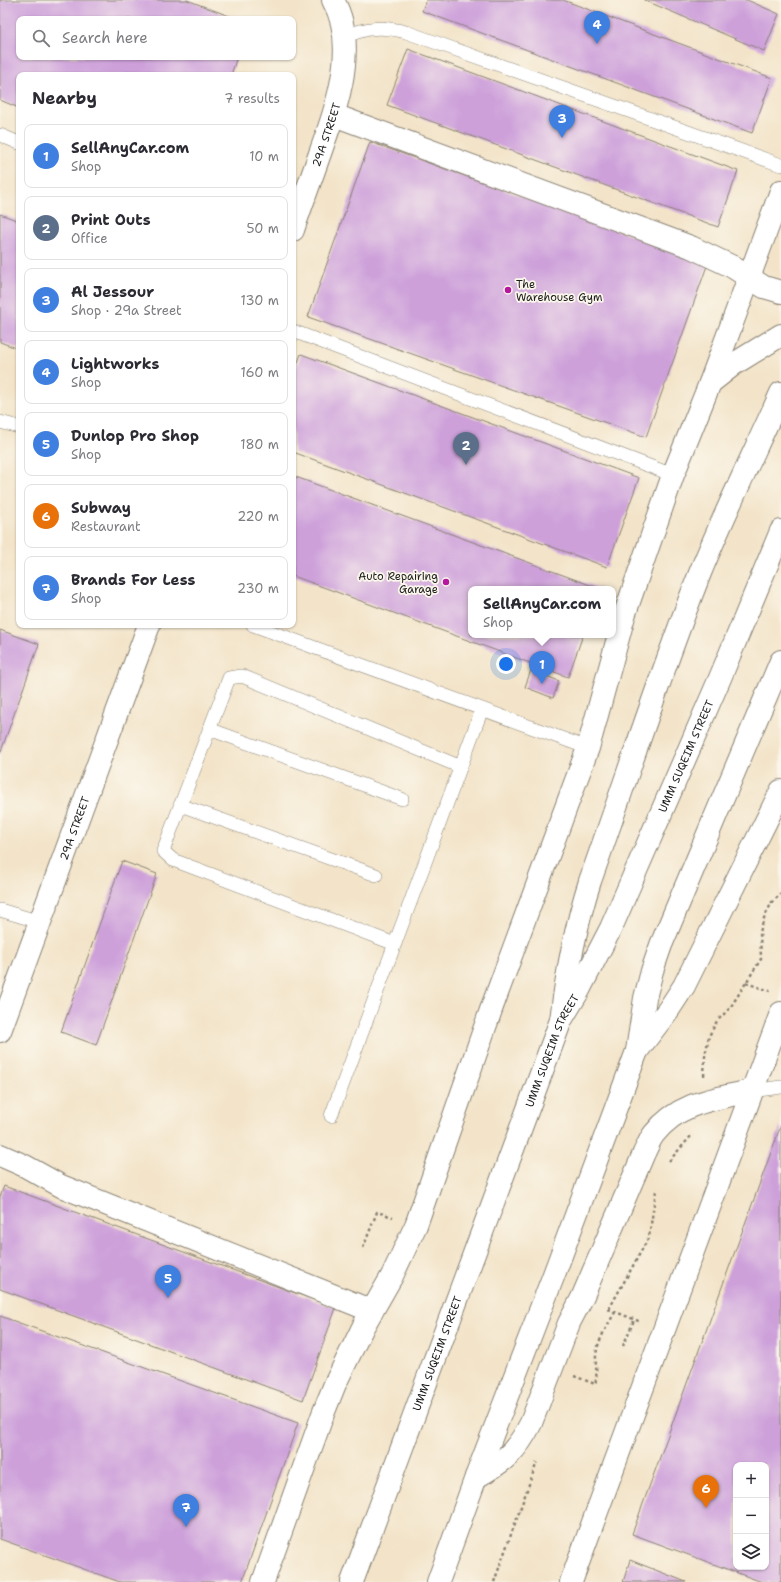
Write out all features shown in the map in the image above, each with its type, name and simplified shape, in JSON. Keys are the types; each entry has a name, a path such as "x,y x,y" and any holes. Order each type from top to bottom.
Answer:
{"street":[{"name":"29A STREET","path":"296,222 334,115 341,86 344,62 344,37 340,19 333,0"},
{"path":"334,115 691,247 718,259 764,287 781,292"},
{"path":"263,1582 323,1414 348,1355 392,1276 416,1225 495,1000 588,748 624,616 673,475 710,383 781,191"},
{"path":"710,383 734,364 781,335"},
{"path":"561,1020 566,976 580,912 680,626 701,571 781,393"},
{"name":"UMM SUQEIM STREET","path":"352,1582 561,1020 596,959 717,686 781,531"},
{"name":"29A STREET","path":"0,1031 148,628"},
{"path":"438,1582 476,1477 553,1277 637,1051 643,1011 652,971 671,920 781,661"},
{"path":"637,1051 669,1009 684,986 781,791"},
{"path":"571,1582 751,1091 778,1003"},
{"path":"476,1477 507,1458 517,1448 531,1423 570,1323 653,1134 667,1119 684,1108 704,1101 751,1091"},
{"path":"0,1155 61,1186 372,1311"}],"lane":[{"path":"344,37 359,31 374,28 390,28 406,32 781,165"},
{"path":"0,135 16,142"},
{"path":"296,332 673,475"},
{"path":"0,422 16,426"},
{"path":"261,628 588,748"},
{"path":"394,944 173,860 163,851 180,805 229,678 242,676 461,766"},
{"path":"330,1116 482,709"},
{"path":"209,729 402,798"},
{"path":"180,805 376,874"},
{"path":"0,910 40,922"},
{"path":"751,1091 781,1087"}],"path":[{"path":"704,1101 705,1056 709,1036 717,1021 730,1008 761,959 760,932 764,918 772,902 781,894"},
{"path":"746,983 778,1003"},
{"path":"666,1165 697,1129"},
{"path":"609,1309 649,1237 658,1185"},
{"path":"363,1248 377,1212 399,1219"},
{"path":"582,1298 663,1332"},
{"path":"623,1346 634,1320"}],"building":[{"path":"0,0 187,0 229,16 16,16 16,60 236,60 232,72 16,72 16,107 0,100"},
{"path":"426,0 563,0 772,78 752,133 422,11"},
{"path":"644,0 747,0 779,14 764,51"},
{"path":"408,49 738,171 718,227 387,105"},
{"name":"The Warehouse Gym","path":"370,142 708,263 646,437 308,317"},
{"path":"0,214 16,220 16,348 0,342"},
{"path":"301,354 639,478 607,567 296,453 296,368"},
{"name":"Auto Repairing Garage","path":"296,477 593,586 468,586 468,638 582,638 568,677 296,577"},
{"path":"0,630 39,644 0,754"},
{"path":"531,670 559,681 553,698 525,687"},
{"path":"122,861 157,874 96,1045 61,1032"},
{"path":"781,1125 781,1582 762,1582 632,1534"},
{"path":"4,1186 336,1308 303,1400 0,1289 0,1197"},
{"path":"0,1316 298,1423 242,1582 120,1582 0,1539"},
{"path":"630,1560 686,1582 623,1582"}],"place":[{"name":"Lightworks","path":"597,44"},
{"name":"Al Jessour","path":"562,138"},
{"name":"The Warehouse Gym","path":"508,290"},
{"name":"Print Outs","path":"466,465"},
{"name":"Auto Repairing Garage","path":"446,582"},
{"name":"SellAnyCar.com","path":"542,684"},
{"name":"Dunlop Pro Shop","path":"168,1298"},
{"name":"Subway","path":"706,1508"},
{"name":"Brands For Less","path":"186,1527"}]}
